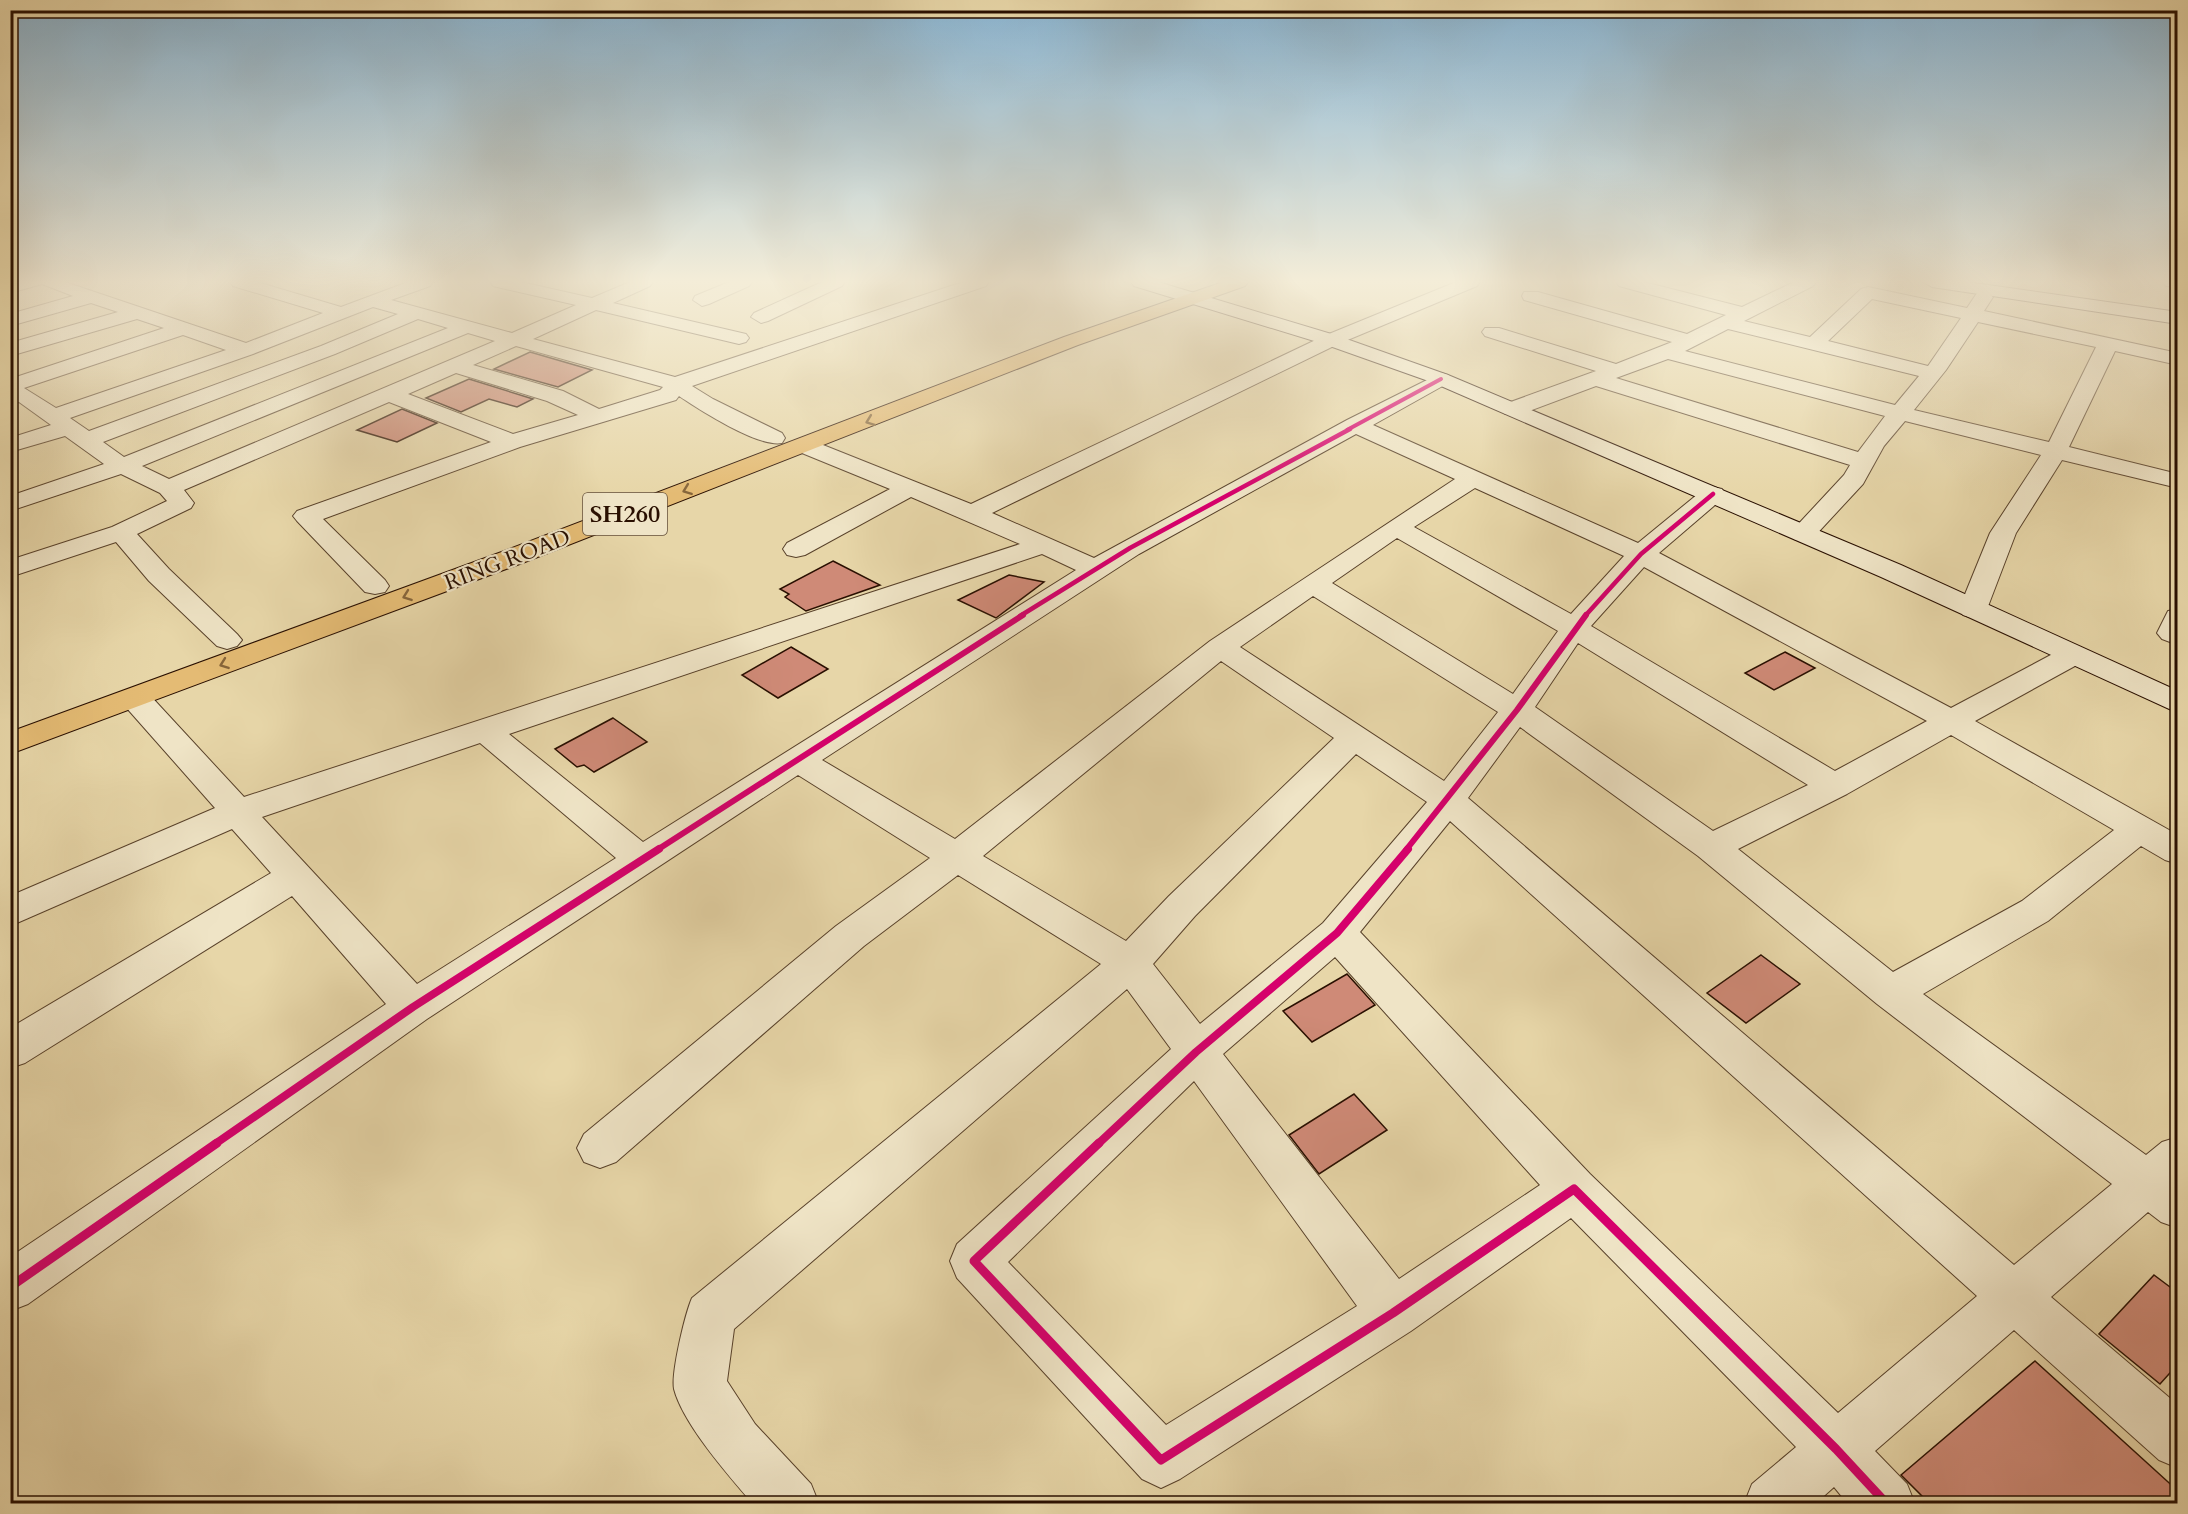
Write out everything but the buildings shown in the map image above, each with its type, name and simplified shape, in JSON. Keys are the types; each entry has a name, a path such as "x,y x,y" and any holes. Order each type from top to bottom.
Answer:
{"highway":[{"name":"RING ROAD","path":"10,719 1012,353"},
{"name":"RING ROAD","path":"10,744 805,446 1034,353"}],"street":[{"path":"14,391 118,353"},
{"path":"70,428 240,353"},
{"path":"10,446 319,353"},
{"path":"10,504 122,466 403,353"},
{"path":"169,488 483,353"},
{"path":"559,353 676,384 705,404 774,438"},
{"path":"375,586 306,516 512,442 668,395 676,384 769,353"},
{"path":"972,513 1304,353"},
{"path":"1366,353 1441,379 1713,494 2178,703"},
{"path":"1547,353 1864,462"},
{"path":"1513,409 1665,353"},
{"path":"1669,353 1899,413 2178,481"},
{"path":"1850,353 1933,373"},
{"path":"1803,533 1854,479 1874,444 1933,373 1946,353"},
{"path":"1973,609 2003,533 2056,450 2103,353"},
{"path":"2150,353 2178,359"},
{"path":"453,366 555,396 597,416"},
{"path":"10,1287 413,1006 796,759 1096,569 1441,379"},
{"path":"10,569 121,532 182,503 169,488 122,466 14,391"},
{"path":"388,394 512,442"},
{"path":"1356,424 1472,479 1641,554 1951,721 2178,851"},
{"path":"805,446 972,513 1096,569"},
{"path":"600,1148 850,936 957,856 1220,647 1315,585 1396,527 1472,479"},
{"path":"796,549 909,488"},
{"path":"1574,1189 1393,1313 1161,1460 974,1261 1196,1052 1337,933 1448,800 1574,628 1641,554 1713,494"},
{"path":"1396,527 1574,628 1835,786"},
{"path":"121,532 159,575 227,640"},
{"path":"10,912 238,812 1041,546"},
{"path":"1315,585 1516,710 1711,847 1892,993 2167,1182 2013,1298 1772,1503"},
{"path":"2178,617 2172,633 2178,636"},
{"path":"1220,647 1448,800 2178,1442"},
{"path":"1711,847 1835,786 2073,654"},
{"path":"135,698 413,1006"},
{"path":"484,730 640,859"},
{"path":"791,1503 736,1443 700,1387 710,1316 1130,963 1182,906 1354,737"},
{"path":"796,759 1130,963 1393,1313"},
{"path":"1892,993 2035,911 2139,829"},
{"path":"10,1050 296,876"},
{"path":"1337,933 1574,1189 1836,1449 1887,1503"}],"cycle path":[{"path":"10,1287 413,1007 1039,604 1130,548 1441,379"},
{"path":"1713,494 1641,554 1574,628 1517,710 1448,800 1337,933 1196,1052 974,1261 1161,1460 1393,1313 1574,1189 1836,1449 1887,1504"}]}
